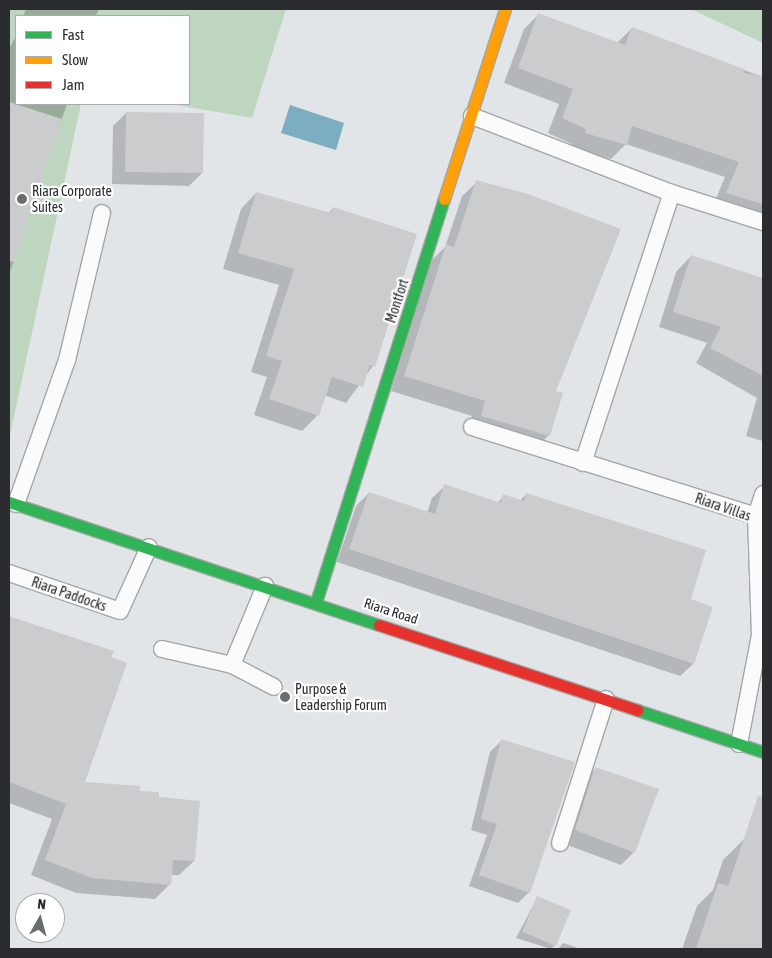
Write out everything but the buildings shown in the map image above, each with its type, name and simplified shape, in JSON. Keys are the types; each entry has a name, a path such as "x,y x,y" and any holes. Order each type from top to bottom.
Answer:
{"street":[{"name":"Montfort","path":"316,602 505,9"},
{"name":"Riara Road","path":"12,503 316,602 763,752"}],"lane":[{"path":"472,116 672,193 763,222"},
{"path":"583,463 672,193"},
{"path":"12,503 67,360 102,213"},
{"name":"Riara Villas","path":"472,426 583,463 756,516 760,635 739,744"},
{"path":"756,516 763,494"},
{"name":"Riara Paddocks","path":"9,573 120,612 149,547"},
{"path":"232,665 266,586"},
{"path":"162,649 232,665 274,686"},
{"path":"560,843 606,699"}],"green space":[{"path":"9,9 286,9 252,118 177,105 190,105 190,15 15,15 15,105 81,105 9,440"},
{"path":"691,9 763,9 763,43"}],"water":[{"path":"290,105 344,123 336,150 281,133"}],"traffic: fast":[{"path":"316,602 444,199"},
{"path":"9,502 379,625"},
{"path":"637,710 763,752"}],"traffic: slow":[{"path":"444,199 505,9"}],"traffic: jam":[{"path":"379,625 637,710"}],"place":[{"name":"Riara Corporate Suites","path":"22,199"},
{"name":"Purpose & Leadership Forum","path":"285,697"}]}
